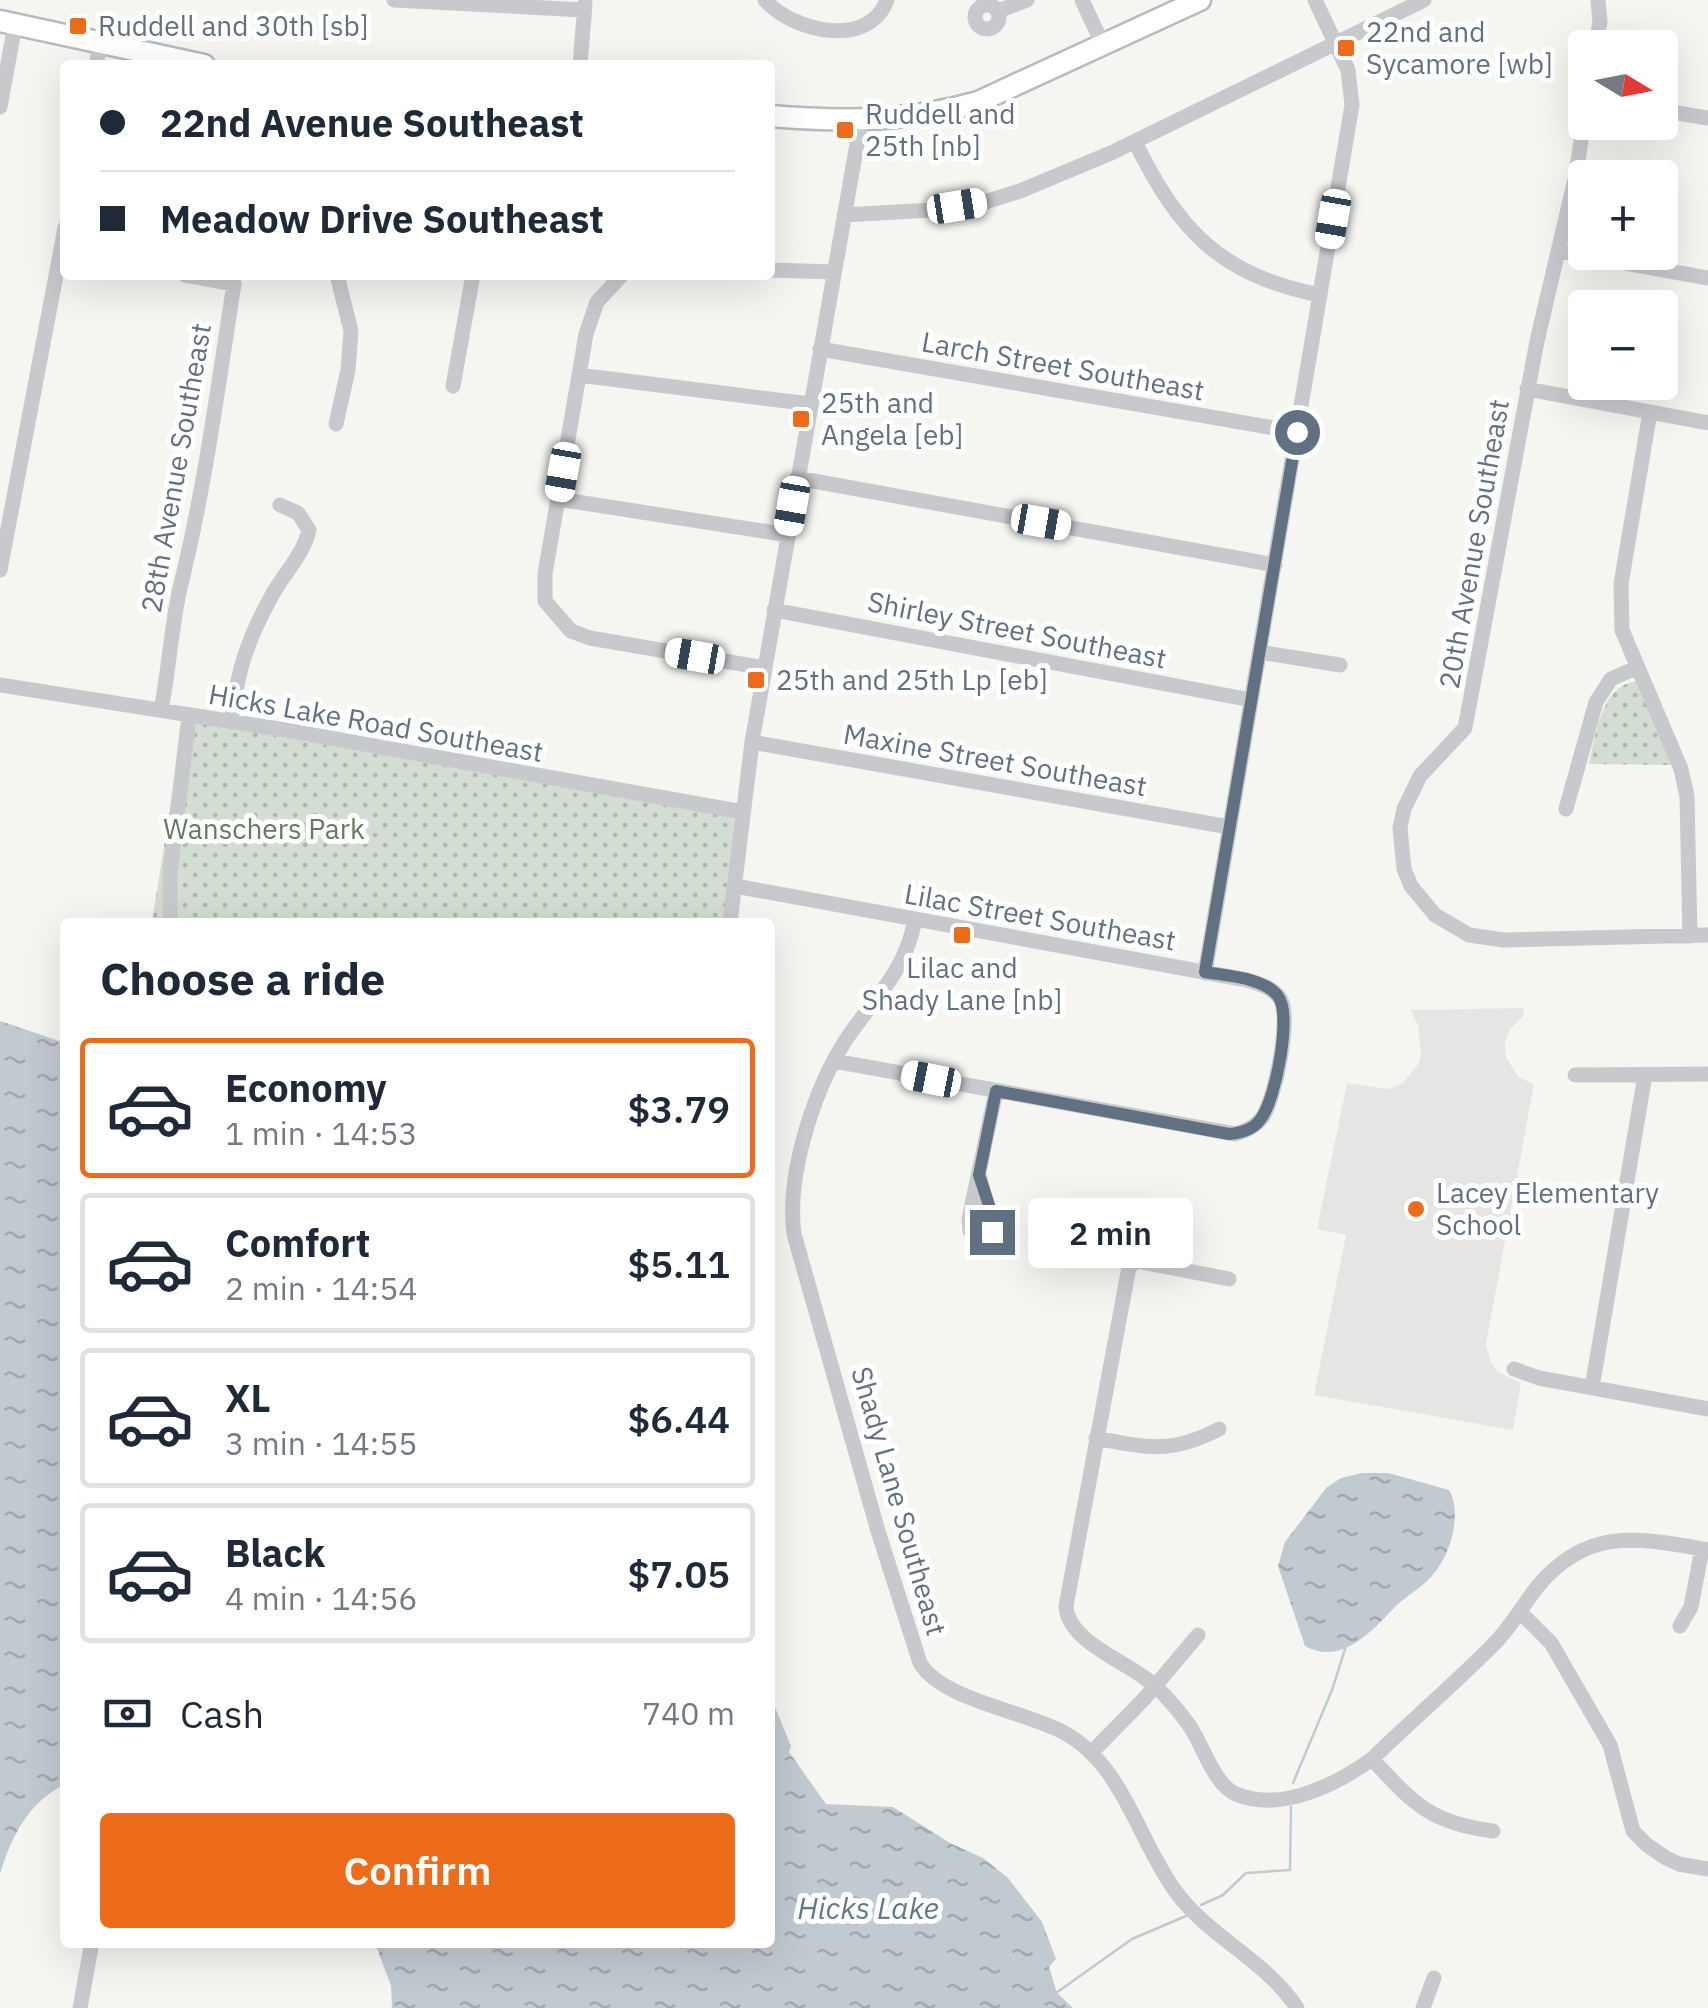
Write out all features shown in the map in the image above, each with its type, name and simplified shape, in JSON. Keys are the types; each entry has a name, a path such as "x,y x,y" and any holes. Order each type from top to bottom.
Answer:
{"main road":[{"path":"775,116 861,121 944,112 978,102 1104,47 1200,0"},
{"path":"8,23 182,60"}],"street":[{"path":"394,0 585,5 580,60"},
{"path":"765,0 777,13 792,20 849,31 869,26 881,16 886,1"},
{"path":"998,11 1027,0"},
{"path":"1082,0 1104,47"},
{"path":"1205,972 1352,105 1348,70 1315,0"},
{"path":"844,215 900,214 982,202 1020,191 1135,142 1424,0"},
{"path":"1598,0 1598,30"},
{"path":"0,107 8,23"},
{"path":"97,60 101,42"},
{"path":"1678,113 1708,118"},
{"path":"731,918 752,742 861,121"},
{"name":"20th Avenue Southeast","path":"1581,140 1528,389 1465,728 1420,776 1404,809 1400,828 1404,869 1411,886 1435,915 1469,934 1504,940 1690,936"},
{"path":"1135,142 1169,206 1193,234 1248,273 1276,286 1320,295"},
{"path":"1559,250 1708,278"},
{"path":"0,570 60,268"},
{"path":"775,270 833,272"},
{"name":"28th Avenue Southeast","path":"161,710 234,284 213,280"},
{"path":"336,424 348,370 351,331 338,280"},
{"path":"454,386 472,280"},
{"path":"617,280 597,302 586,334 545,574 545,601 571,631 590,638 765,668"},
{"name":"Larch Street Southeast","path":"820,349 1297,432"},
{"path":"579,375 810,404"},
{"path":"1528,389 1708,422"},
{"path":"1650,412 1621,584 1622,630 1681,769 1687,796 1690,936 1708,935"},
{"path":"797,478 1275,565"},
{"path":"558,499 788,534"},
{"path":"231,722 243,652 273,593 301,553 309,530 298,513 280,505"},
{"name":"Shirley Street Southeast","path":"774,610 1251,700"},
{"path":"1260,652 1340,665"},
{"path":"1566,809 1596,702 1611,678 1636,668"},
{"name":"Hicks Lake Road Southeast","path":"0,685 743,812"},
{"path":"170,918 170,873 189,716"},
{"name":"Maxine Street Southeast","path":"752,742 1229,827"},
{"name":"Lilac Street Southeast","path":"736,886 1247,980 1269,988 1280,998 1284,1012 1270,1100 1254,1126 1235,1134 996,1091"},
{"name":"Shady Lane Southeast","path":"915,920 909,948 892,981 852,1031 818,1095 793,1204 794,1234 920,1663 927,1675 944,1686 1060,1730 1092,1752 1117,1786 1175,1891 1285,1992 1297,2008"},
{"path":"834,1061 996,1091 979,1175"},
{"path":"1575,1075 1708,1074"},
{"path":"1592,1388 1645,1075"},
{"path":"1229,1280 1137,1262 1129,1267 1066,1606 1070,1624 1087,1640 1137,1670 1155,1686 1189,1725 1227,1790 1238,1795 1304,1796 1336,1784 1372,1759 1494,1645 1535,1590 1564,1560 1596,1545 1646,1538 1705,1550 1691,1607 1680,1626"},
{"path":"1514,1369 1708,1409"},
{"path":"1096,1438 1162,1448 1188,1444 1219,1429"},
{"path":"1520,1612 1551,1643 1610,1745 1633,1831 1666,1858 1708,1870"},
{"path":"1092,1752 1198,1635"},
{"path":"1372,1759 1424,1810 1469,1828 1492,1831"},
{"path":"80,2008 91,1948"},
{"path":"1423,2008 1434,1978 1432,2008"}],"shaded area":[{"name":"Lacey Elementary School","path":"1523,1008 1524,1015 1505,1041 1506,1057 1518,1077 1534,1084 1486,1344 1490,1361 1498,1372 1521,1383 1513,1430 1314,1395 1346,1235 1317,1229 1347,1083 1389,1089 1403,1083 1419,1063 1421,1054 1418,1025 1411,1010"}],"green space":[{"path":"1639,681 1673,765 1589,764 1608,700 1626,684"},
{"name":"Wanschers Park","path":"184,720 741,818 725,918 153,918"}],"water":[{"path":"0,1021 60,1041 60,1787 23,1822 0,1874"},
{"path":"1388,1473 1449,1490 1455,1511 1452,1535 1438,1569 1365,1636 1343,1649 1318,1651 1305,1646 1278,1566 1285,1542 1327,1487 1341,1478"},
{"name":"Hicks Lake","path":"775,1707 791,1746 789,1752 826,1804 893,1807 950,1843 983,1858 1008,1878 1042,1922 1056,1959 1049,1967 1057,1993 1073,2008 392,2008 391,1986 377,1948 775,1948"}],"waterway":[{"path":"1293,1783 1346,1646"},
{"path":"1201,1905 1223,1895 1246,1873 1290,1870 1291,1807"},
{"path":"1056,1993 1132,1939 1186,1916"}],"place":[{"name":"Ruddell and 30th [sb]","path":"78,26"},
{"name":"22nd and Sycamore [wb]","path":"1346,48"},
{"name":"Ruddell and 25th [nb]","path":"845,130"},
{"name":"25th and Angela [eb]","path":"801,419"},
{"name":"25th and 25th Lp [eb]","path":"756,680"},
{"name":"Lilac and Shady Lane [nb]","path":"962,935"},
{"name":"Lacey Elementary School","path":"1416,1209"}],"route":[{"path":"992,1232 992,1214 979,1175 996,1091 1229,1134 1254,1126 1270,1100 1283,1035 1280,998 1269,988 1247,980 1205,972 1297,432"}]}
